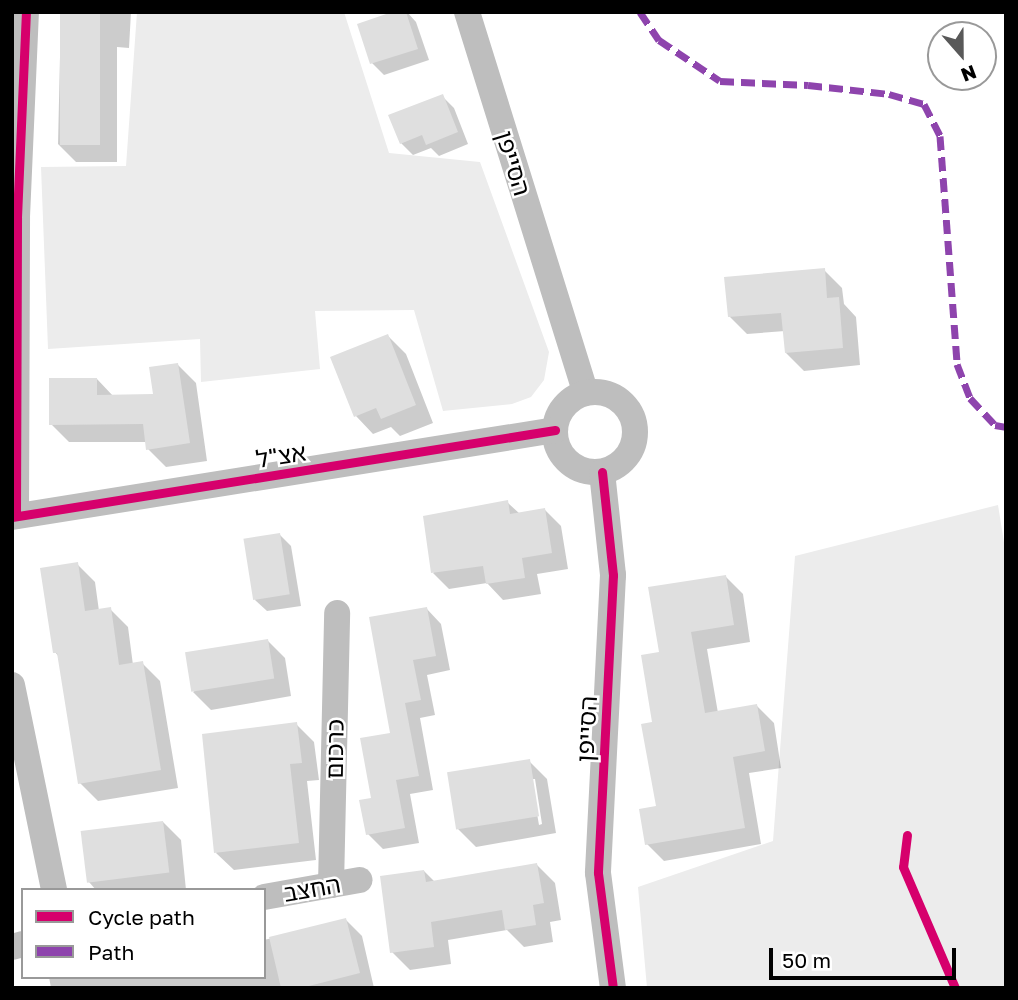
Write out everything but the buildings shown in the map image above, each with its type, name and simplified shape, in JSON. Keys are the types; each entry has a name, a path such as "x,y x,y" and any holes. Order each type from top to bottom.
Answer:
{"street":[{"path":"14,517 16,217 26,12"},
{"name":"הסייפן","path":"467,12 586,393"},
{"path":"586,393 606,393 619,398 635,421 633,449 625,460 602,472 577,468 566,461 559,450 555,430 559,413 567,403 586,393"},
{"name":"אצ\"ל","path":"14,517 555,430"},
{"name":"הסייפן","path":"602,472 613,575 598,873 613,988"},
{"name":"כרכום","path":"331,885 337,613"},
{"path":"12,685 54,888"},
{"name":"החצב","path":"266,897 359,880"}],"shaded area":[{"path":"137,12 344,12 389,153 480,162 549,352 544,380 531,397 512,404 443,411 414,310 315,311 320,369 201,382 200,339 48,349 41,167 126,166"},
{"path":"998,505 1006,555 1006,988 647,988 638,887 773,841 795,556"}],"marked path":[{"path":"640,12 659,40 720,81 808,85 889,94 924,104 940,136 957,364 970,398 995,425 1006,427"}],"cycle path":[{"path":"16,516 17,217 26,12"},
{"path":"12,517 555,430"},
{"path":"602,472 613,575 598,873 613,988"},
{"path":"907,835 903,867 955,988"}]}
